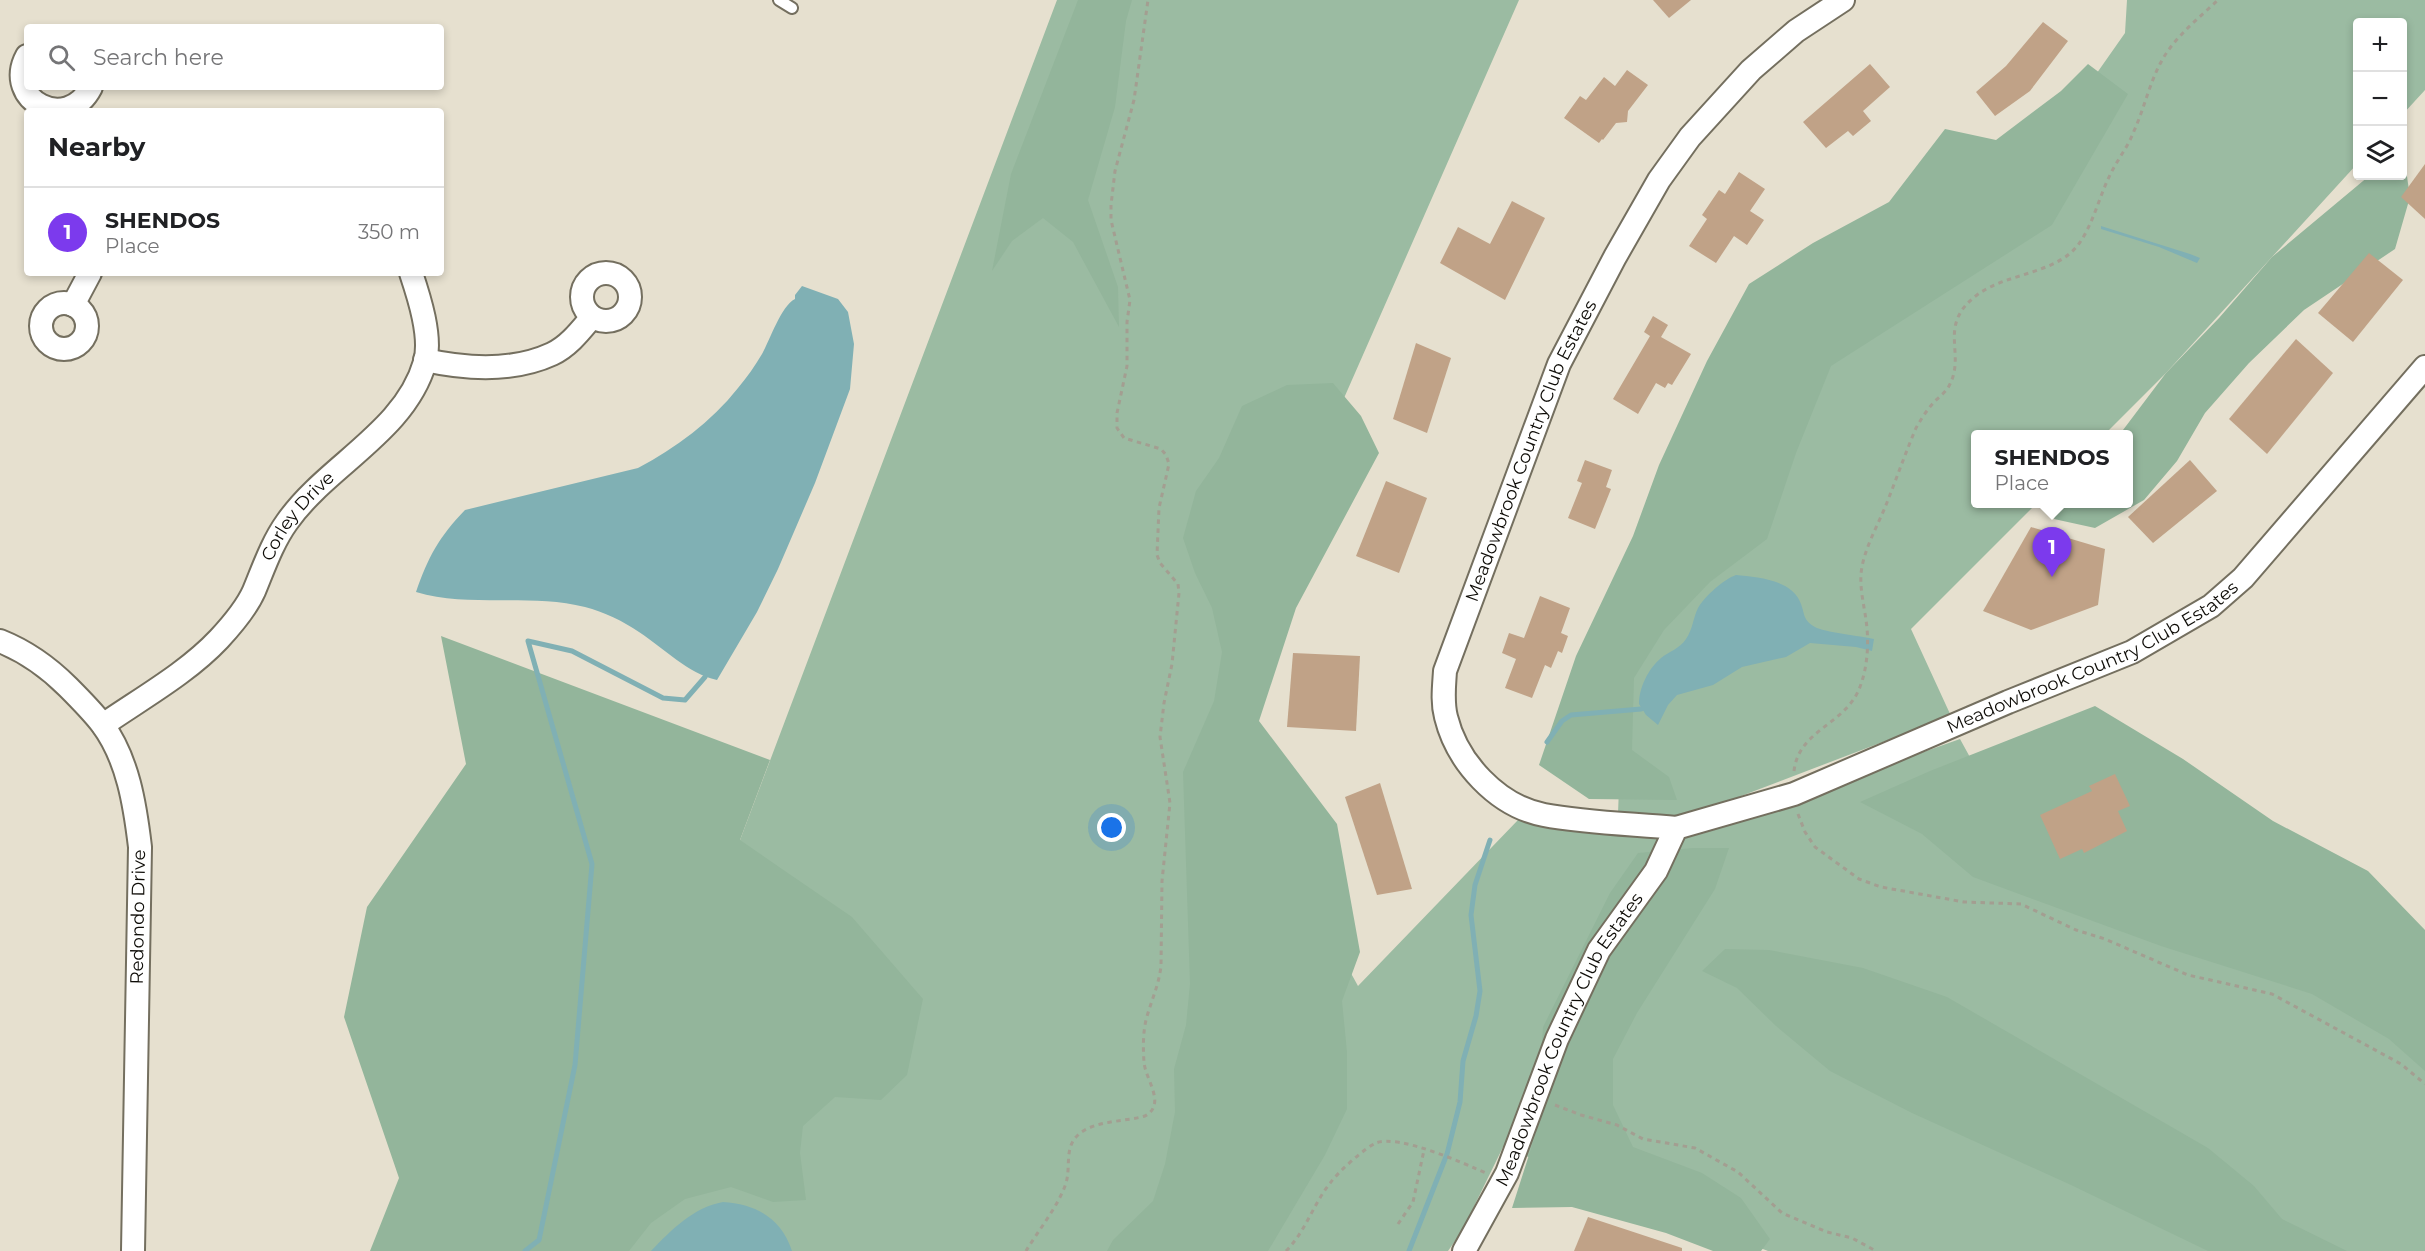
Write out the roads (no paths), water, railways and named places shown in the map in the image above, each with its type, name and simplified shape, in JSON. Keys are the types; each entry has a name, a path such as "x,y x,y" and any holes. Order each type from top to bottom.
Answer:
{"street":[{"name":"Meadowbrook Country Club Estates","path":"1843,0 1796,31 1750,70 1690,137 1659,180 1615,257 1559,364 1445,671 1443,696 1445,716 1454,742 1478,777 1515,804 1544,815 1676,828 1794,794 2008,702 2132,652 2211,606 2243,578 2425,367"},
{"path":"24,64 22,69 24,87"},
{"path":"25,90 44,108"},
{"path":"71,108 80,103 89,90"},
{"path":"73,305 88,276"},
{"name":"Corley Drive","path":"103,725 190,664 218,640 237,618 254,592 267,556 287,521 347,459 391,420 407,399 425,360 425,329 412,276"},
{"path":"425,360 470,368 521,364 554,354 576,337 592,317"},
{"name":"Redondo Drive","path":"0,640 34,659 59,679 103,725 121,760 130,785 140,847 133,1251"},
{"name":"Meadowbrook Country Club Estates","path":"1464,1251 1507,1173 1557,1039 1599,950 1656,871 1676,828"}],"lane":[{"path":"779,0 792,8"}],"water":[{"path":"2101,226 2200,258 2197,263 2159,247 2101,229"},
{"path":"802,286 838,299 848,312 854,344 850,389 815,483 778,569 757,612 717,680 686,666 626,624 592,609 564,603 457,599 416,592 435,548 465,510 638,468 666,452 692,433 728,400 748,376 785,309 795,299 795,295"},
{"path":"1736,575 1774,581 1783,585 1797,596 1808,622 1826,631 1874,639 1872,651 1856,647 1810,643 1786,657 1742,667 1713,685 1677,695 1668,705 1658,725 1646,715 1639,704 1645,679 1656,662 1686,639 1698,608 1705,598"},
{"path":"723,1202 746,1206 766,1215 781,1230 792,1251 651,1251 693,1214"}],"waterway":[{"path":"525,1251 539,1240 575,1065 592,864 528,641 572,651 663,698 685,700 705,677"},
{"path":"1547,742 1562,721 1571,715 1641,709"},
{"path":"1409,1251 1447,1154 1460,1102 1463,1061 1476,1016 1480,991 1471,915 1475,885 1490,840"}],"place":[{"name":"SHENDOS","path":"2052,577"}]}
